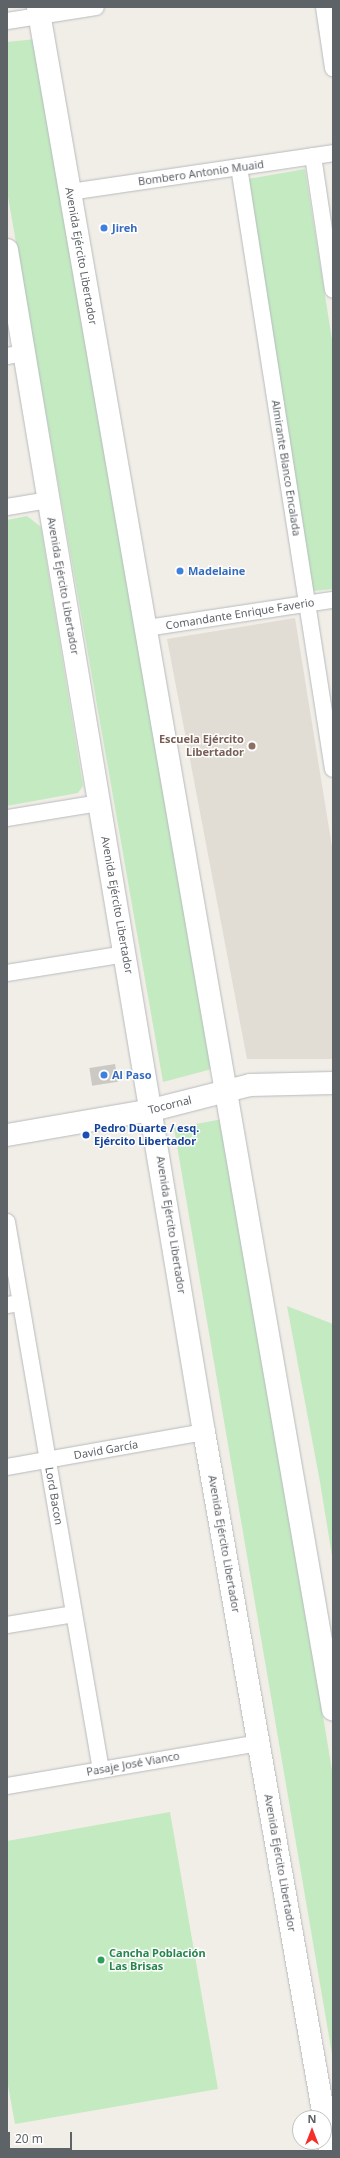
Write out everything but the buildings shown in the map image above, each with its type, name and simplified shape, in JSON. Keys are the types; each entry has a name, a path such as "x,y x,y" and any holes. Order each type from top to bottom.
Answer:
{"main road":[{"name":"Avenida Ejército Libertador","path":"38,11 147,628 333,1710"},
{"name":"Avenida Ejército Libertador","path":"7,250 16,354 49,500 152,1110 204,1432 330,2151"},
{"name":"Tocornal","path":"7,1135 152,1110 227,1091 274,1083 333,1083"}],"street":[{"path":"7,21 38,11 96,7"},
{"path":"324,7 333,68"},
{"name":"Bombero Antonio Muaid","path":"70,192 333,153"},
{"path":"313,156 333,290"},
{"name":"Almirante Blanco Encalada","path":"239,167 333,769"},
{"path":"7,507 49,500"},
{"name":"Comandante Enrique Faverio","path":"147,628 333,600"},
{"path":"7,818 100,803"},
{"path":"7,973 125,954"},
{"name":"Lord Bacon","path":"7,1222 14,1304 48,1460 101,1770"},
{"name":"David García","path":"7,1467 204,1432"},
{"path":"7,1625 74,1614"},
{"name":"Pasaje José Vianco","path":"7,1786 259,1743"}],"shaded area":[{"name":"Escuela Ejército Libertador","path":"295,618 333,853 333,1059 247,1059 167,639"}],"green space":[{"path":"36,39 212,1069 163,1082 7,191 7,42"},
{"path":"305,169 333,346 333,589 313,591 248,179"},
{"path":"27,516 41,527 83,786 78,793 7,806 7,520"},
{"path":"223,1119 333,1776 333,2060 174,1128"},
{"path":"287,1306 333,1324 333,1562 320,1482"},
{"name":"Cancha Población Las Brisas","path":"170,1812 218,2089 15,2124 7,2080 7,1841"}],"place":[{"name":"Jireh","path":"104,228"},
{"name":"Madelaine","path":"180,571"},
{"name":"Escuela Ejército Libertador","path":"252,746"},
{"name":"Al Paso","path":"104,1075"},
{"name":"Pedro Duarte / esq. Ejército Libertador","path":"86,1135"},
{"name":"Cancha Población Las Brisas","path":"101,1960"}]}
